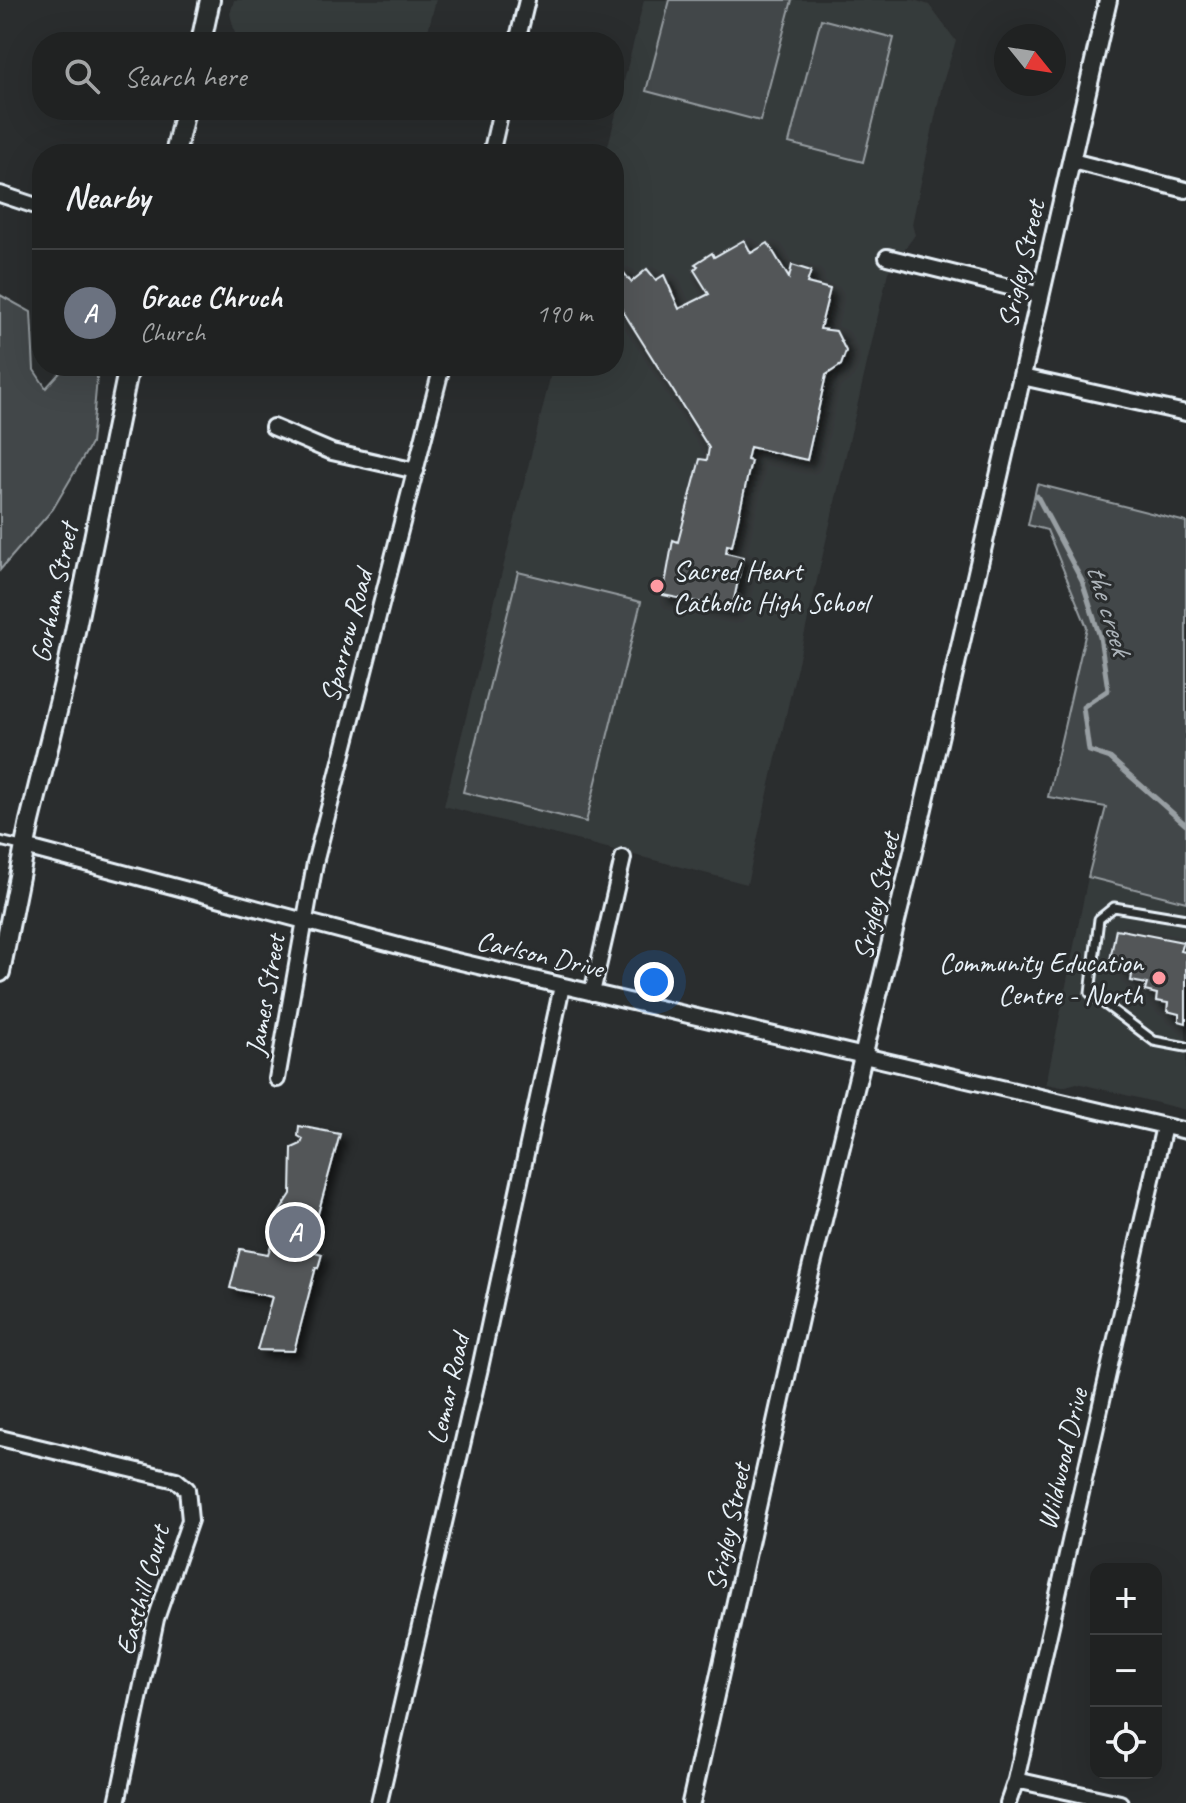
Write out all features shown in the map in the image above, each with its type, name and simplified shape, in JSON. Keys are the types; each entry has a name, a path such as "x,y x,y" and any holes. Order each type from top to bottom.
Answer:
{"main road":[{"path":"203,32 210,0"},
{"path":"177,144 183,120"},
{"name":"Gorham Street","path":"0,972 25,847 67,671 127,376"}],"street":[{"path":"519,32 527,0"},
{"name":"Srigley Street","path":"691,1803 801,1310 864,1057 1108,0"},
{"path":"493,144 499,120"},
{"path":"1072,161 1186,190"},
{"path":"0,194 32,205"},
{"path":"887,257 1041,295"},
{"name":"Sparrow Road","path":"304,921 333,784 440,376"},
{"path":"1022,377 1186,413"},
{"path":"273,427 332,452 416,471"},
{"name":"Carlson Drive","path":"25,847 448,959 1186,1131"},
{"path":"592,993 623,858"},
{"name":"James Street","path":"277,1079 304,921"},
{"name":"Lemar Road","path":"379,1803 480,1368 562,986"},
{"name":"Wildwood Drive","path":"1008,1803 1016,1780 1164,1126"},
{"name":"Easthill Court","path":"0,1438 176,1480 187,1489 190,1520 156,1619 117,1803"},
{"path":"1016,1780 1120,1803"}],"lane":[{"path":"0,841 25,847"},
{"path":"1186,919 1114,907 1099,919 1090,993 1154,1041 1186,1047"}],"shaded area":[{"path":"234,0 436,0 428,32 235,32 230,14"},
{"name":"Sacred Heart Catholic High School","path":"644,0 914,0 929,5 956,41 942,85 912,224 915,235 888,272 747,884 444,806 551,376 624,376 624,144 608,144 614,120 624,120 624,81"},
{"path":"670,0 792,0 760,121 646,91"},
{"path":"821,19 894,38 863,162 789,143"},
{"path":"0,295 31,312 32,376 38,376 46,388 57,376 97,378 91,444 53,509 0,570"},
{"path":"1037,484 1186,522 1186,902 1088,877 1106,807 1048,797 1087,627 1047,530 1028,525"},
{"path":"518,572 641,602 586,822 463,792"},
{"path":"1088,877 1186,902 1186,1110 1077,1083 1062,1087 1046,1084"}],"building":[{"path":"744,240 751,253 768,243 789,278 792,265 811,271 807,283 830,289 820,329 836,331 846,351 841,365 826,375 807,460 750,447 747,460 751,461 732,546 727,545 726,553 743,557 732,609 663,595 673,540 678,542 700,459 707,460 709,448 624,313 624,273 631,282 647,269 656,280 664,275 679,309 709,294 694,270 698,266 695,264 712,253 714,257"},
{"name":"Community Education Centre - North","path":"1116,929 1183,942 1180,951 1186,952 1186,1023 1179,1021 1179,1014 1167,1011 1168,1003 1156,1001 1157,994 1145,991 1147,984 1131,981 1132,975 1123,972 1123,964 1110,960"},
{"path":"299,1126 340,1134 308,1250 322,1254 294,1351 257,1350 272,1297 230,1288 240,1249 268,1254 272,1242 276,1242 281,1220 273,1222 291,1194 292,1148 301,1144 303,1139 298,1136"}],"waterway":[{"name":"the creek","path":"1037,496 1082,581 1100,637 1108,690 1083,707 1089,751 1110,758 1186,825"}],"place":[{"name":"Sacred Heart Catholic High School","path":"657,586"},
{"name":"Community Education Centre - North","path":"1159,978"},
{"name":"Grace Chruch","path":"295,1232"}]}
